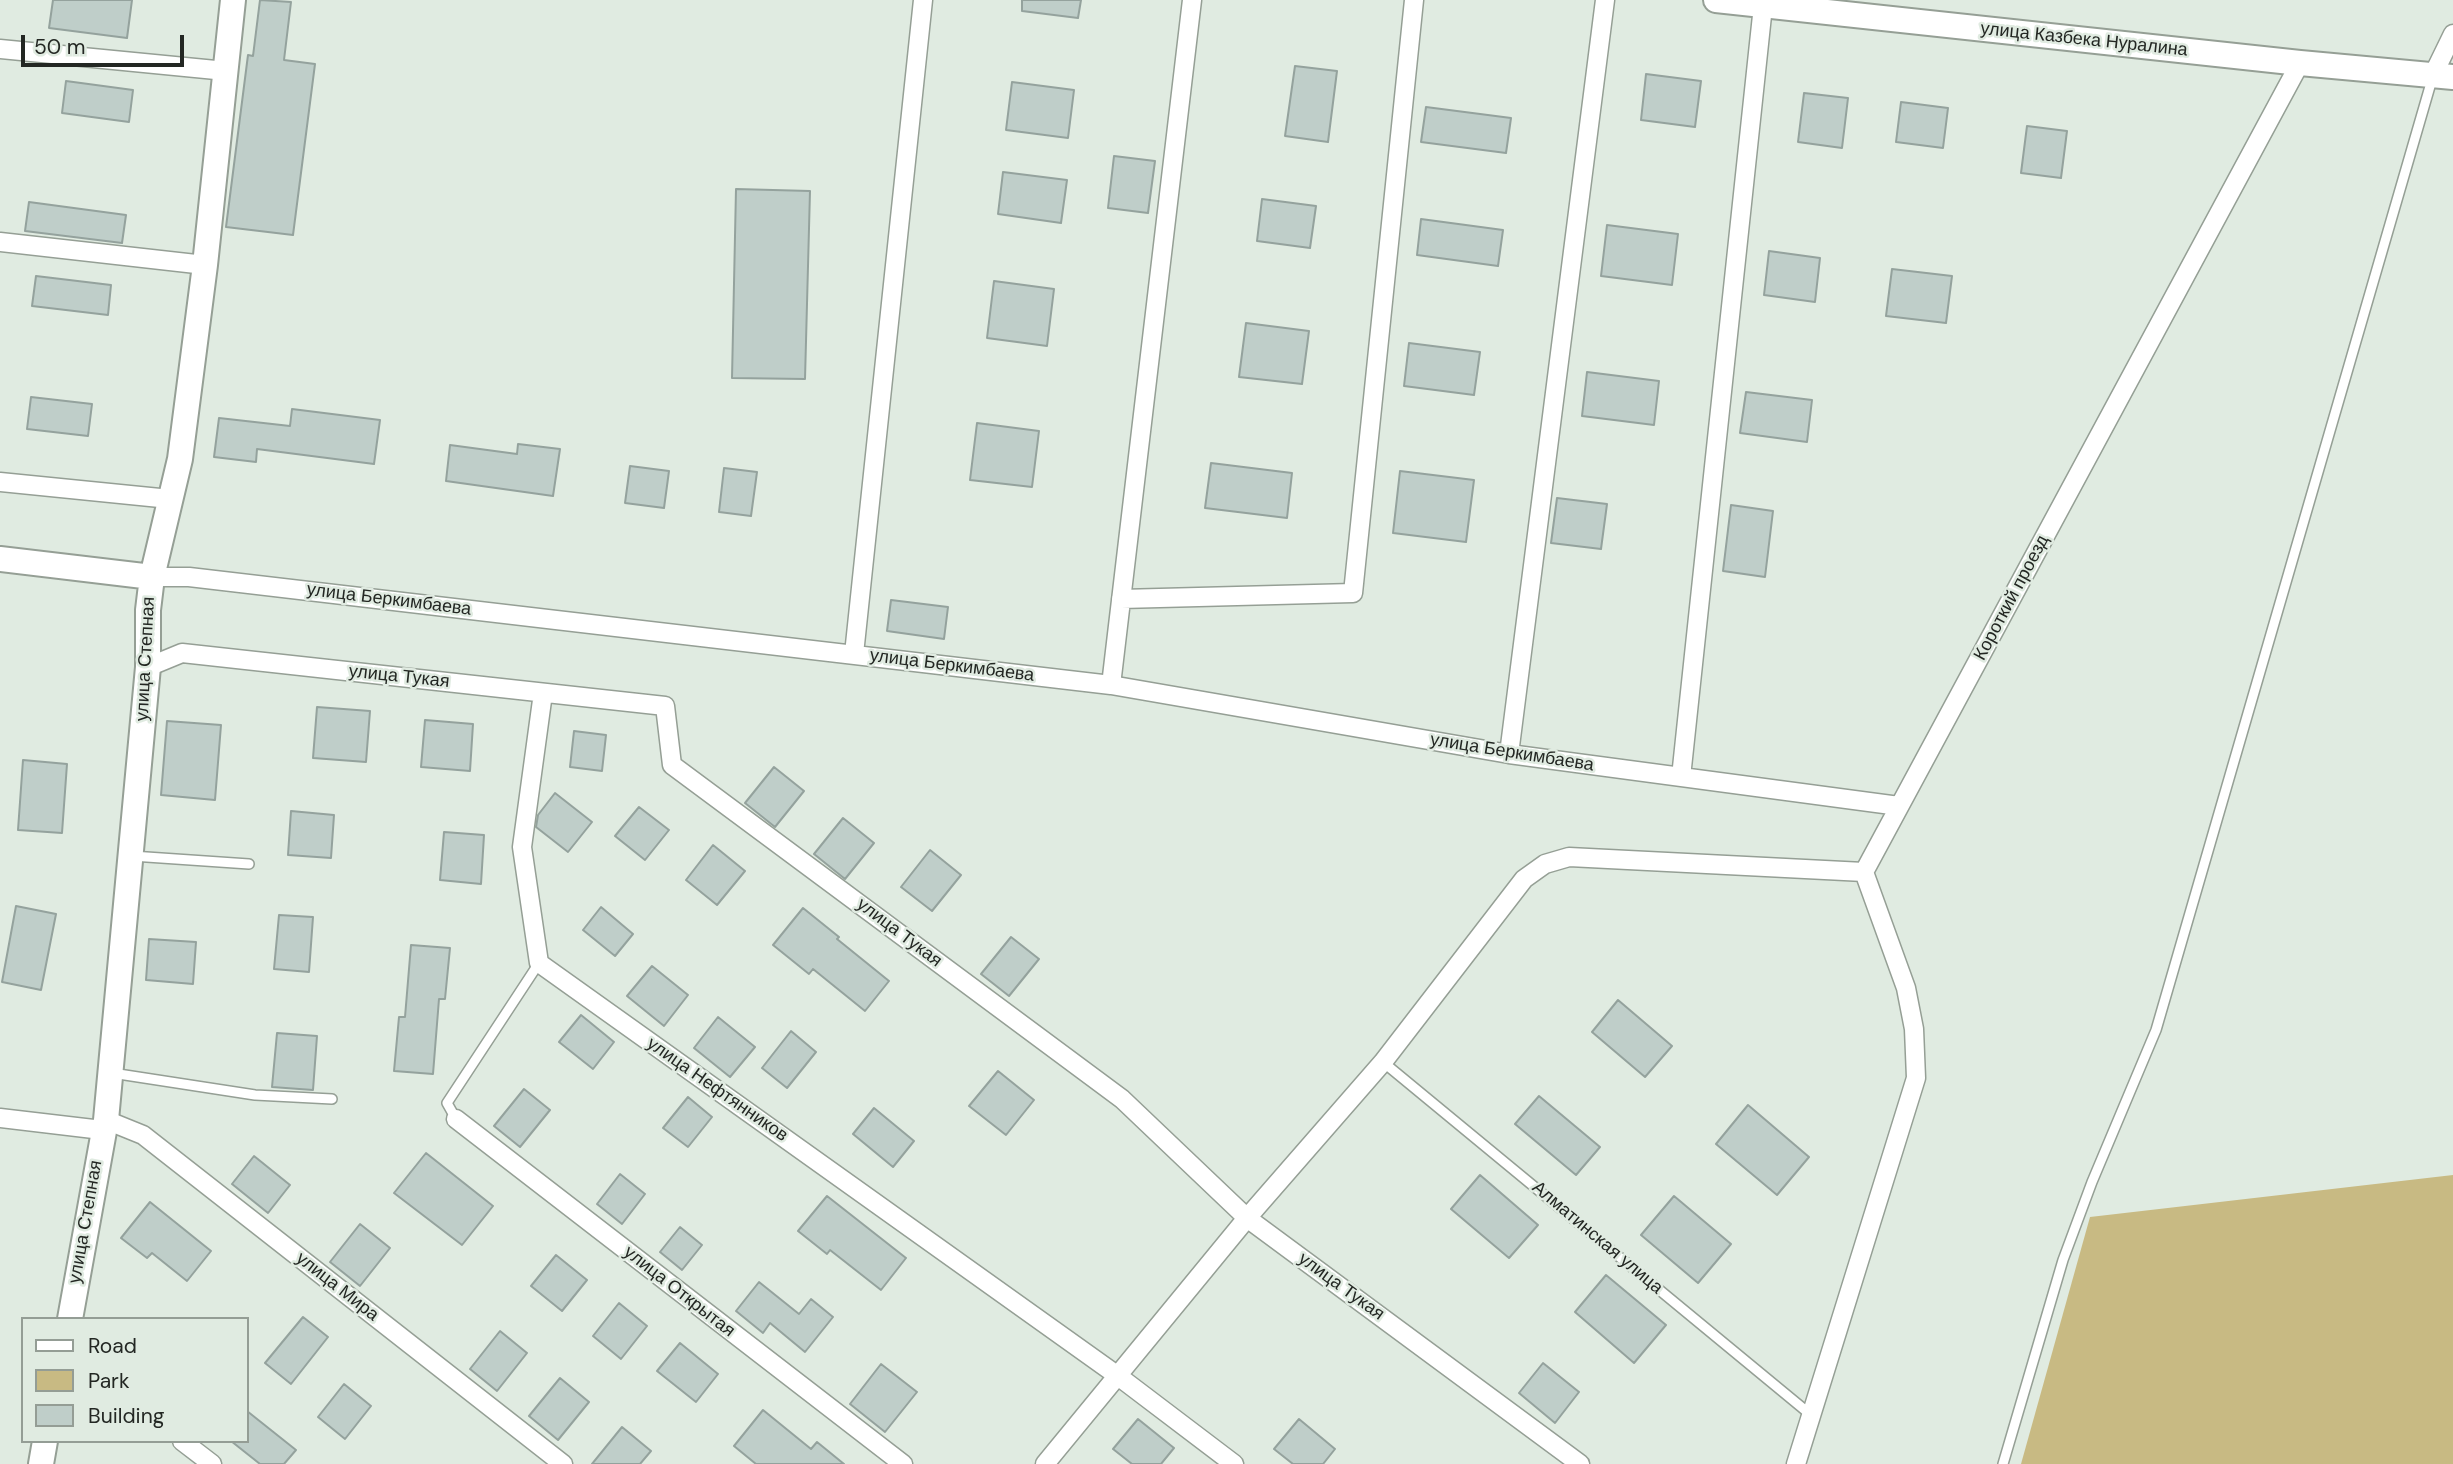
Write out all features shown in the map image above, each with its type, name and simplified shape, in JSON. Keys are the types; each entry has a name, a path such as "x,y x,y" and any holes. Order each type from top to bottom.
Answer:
{"street":[{"name":"улица Степная","path":"69,1317 104,1125 148,667 148,610 152,577 180,459 205,265 233,0"},
{"path":"854,654 923,0"},
{"path":"1111,685 1192,0"},
{"path":"1121,599 1353,593 1414,0"},
{"path":"1509,754 1605,0"},
{"name":"улица Казбека Нуралина","path":"1716,0 1765,3 2300,63 2443,76"},
{"path":"1681,777 1765,3"},
{"path":"2443,76 2453,34"},
{"path":"0,49 226,71"},
{"name":"Короткий проезд","path":"1864,872 2300,63"},
{"path":"0,242 205,265"},
{"path":"0,482 170,499"},
{"name":"улица Беркимбаева","path":"0,559 152,577 190,578 1111,685 1509,754 1899,806"},
{"name":"улица Тукая","path":"148,667 182,653 665,706 672,765 1122,1099 1247,1218 1580,1464"},
{"path":"539,963 522,847 543,693"},
{"path":"1045,1464 1247,1218 1383,1062 1524,879 1545,864 1569,857 1864,872 1906,988 1914,1029 1916,1078 1796,1464"},
{"name":"улица Нефтянников","path":"539,963 1118,1376 1234,1464"},
{"name":"улица Мира","path":"0,1118 104,1125 143,1135 563,1464"},
{"name":"улица Открытая","path":"456,1119 903,1464"},
{"path":"41,1464 45,1443"},
{"path":"185,1443 212,1464"}],"lane":[{"path":"2003,1464 2063,1260 2092,1182 2156,1030 2443,76"},
{"path":"130,856 249,864"},
{"path":"456,1119 447,1103 539,963"},
{"name":"Алматинская улица","path":"1383,1062 1811,1415"},
{"path":"110,1072 255,1096 332,1099"}],"green space":[{"path":"2453,1175 2453,1464 2021,1464 2090,1217"}],"building":[{"path":"53,0 132,0 127,38 49,28"},
{"path":"260,0 291,2 284,60 315,64 293,235 226,227 248,55 253,56"},
{"path":"1022,0 1081,0 1078,18 1022,11"},
{"path":"1295,66 1337,71 1328,142 1285,136"},
{"path":"1646,74 1701,81 1695,127 1641,120"},
{"path":"66,81 133,90 129,122 62,113"},
{"path":"1012,82 1074,90 1068,138 1006,130"},
{"path":"1804,93 1848,98 1842,148 1798,142"},
{"path":"1901,102 1948,108 1943,148 1896,142"},
{"path":"1426,107 1511,118 1506,153 1421,142"},
{"path":"2027,126 2067,131 2061,178 2021,173"},
{"path":"1114,156 1155,161 1148,213 1108,208"},
{"path":"1003,172 1067,180 1061,223 998,214"},
{"path":"736,189 810,191 805,379 732,378"},
{"path":"1262,199 1316,206 1310,248 1257,241"},
{"path":"29,202 126,215 122,243 25,231"},
{"path":"1421,219 1503,230 1498,266 1417,255"},
{"path":"1607,225 1678,234 1672,285 1601,276"},
{"path":"1769,251 1820,258 1815,302 1764,295"},
{"path":"1892,269 1952,276 1946,323 1886,316"},
{"path":"36,276 111,285 108,315 32,306"},
{"path":"994,281 1054,289 1047,346 987,338"},
{"path":"1246,323 1309,331 1302,384 1239,377"},
{"path":"1409,343 1480,352 1474,395 1404,386"},
{"path":"1587,372 1659,381 1654,425 1582,416"},
{"path":"1746,392 1812,400 1807,442 1740,433"},
{"path":"31,397 92,404 88,436 27,429"},
{"path":"292,409 380,420 374,464 257,449 256,462 214,457 219,418 290,426"},
{"path":"977,423 1039,431 1032,487 970,480"},
{"path":"518,444 560,449 553,496 446,481 450,445 517,454"},
{"path":"1211,463 1292,473 1287,518 1205,508"},
{"path":"630,466 669,471 664,508 625,503"},
{"path":"724,468 757,472 751,516 719,512"},
{"path":"1400,471 1474,480 1466,542 1393,533"},
{"path":"1557,498 1607,504 1601,549 1551,543"},
{"path":"1731,505 1773,511 1765,577 1723,571"},
{"path":"891,600 948,607 944,639 887,631"},
{"path":"317,707 370,711 366,762 313,758"},
{"path":"425,720 473,724 470,771 421,767"},
{"path":"167,721 221,725 215,800 161,795"},
{"path":"574,731 606,735 602,771 570,767"},
{"path":"23,760 67,764 62,833 18,830"},
{"path":"774,767 804,791 775,827 745,803"},
{"path":"555,793 592,822 568,852 536,827 538,815"},
{"path":"639,807 669,830 645,860 615,836"},
{"path":"291,811 334,815 331,858 288,855"},
{"path":"843,818 874,843 845,879 814,854"},
{"path":"444,832 484,835 481,884 440,880"},
{"path":"713,845 745,871 717,905 686,880"},
{"path":"930,850 961,875 932,911 901,887"},
{"path":"16,906 56,914 41,990 2,982"},
{"path":"601,907 633,934 615,956 583,930"},
{"path":"803,908 889,981 865,1011 813,969 809,974 773,945"},
{"path":"279,915 313,917 309,972 274,969"},
{"path":"1011,937 1039,959 1009,996 981,974"},
{"path":"149,939 196,942 193,984 146,980"},
{"path":"411,945 450,948 445,999 439,999 433,1074 394,1071 399,1017 405,1017"},
{"path":"652,966 688,995 664,1026 627,996"},
{"path":"1618,1000 1672,1046 1645,1077 1592,1032"},
{"path":"581,1015 614,1042 593,1069 559,1042"},
{"path":"718,1017 755,1047 730,1077 694,1048"},
{"path":"791,1031 816,1052 787,1088 762,1068"},
{"path":"277,1033 317,1036 313,1090 272,1087"},
{"path":"998,1071 1034,1100 1006,1135 969,1106"},
{"path":"524,1089 550,1110 520,1147 494,1126"},
{"path":"1539,1096 1600,1147 1576,1175 1515,1124"},
{"path":"688,1097 712,1117 688,1147 663,1128"},
{"path":"1748,1105 1809,1157 1777,1195 1716,1144"},
{"path":"874,1108 914,1141 893,1167 853,1134"},
{"path":"426,1153 493,1206 462,1245 394,1193"},
{"path":"254,1156 290,1185 268,1213 232,1184"},
{"path":"620,1174 645,1194 622,1224 597,1204"},
{"path":"1480,1175 1538,1225 1509,1258 1451,1209"},
{"path":"827,1196 906,1258 881,1290 830,1250 827,1254 798,1231"},
{"path":"1674,1196 1731,1244 1698,1283 1641,1235"},
{"path":"150,1202 211,1251 187,1281 152,1253 147,1258 121,1238"},
{"path":"360,1224 390,1248 360,1286 330,1262"},
{"path":"680,1227 702,1245 682,1270 660,1252"},
{"path":"556,1255 587,1280 562,1311 531,1286"},
{"path":"1606,1275 1666,1325 1634,1363 1575,1312"},
{"path":"759,1282 799,1314 811,1299 833,1317 805,1352 770,1323 763,1333 736,1311"},
{"path":"619,1303 647,1326 621,1359 593,1336"},
{"path":"303,1317 328,1337 291,1384 265,1363"},
{"path":"500,1331 527,1353 497,1391 470,1369"},
{"path":"680,1343 718,1374 696,1402 657,1371"},
{"path":"1543,1363 1579,1392 1555,1423 1519,1393"},
{"path":"881,1364 917,1392 885,1432 850,1404"},
{"path":"560,1378 589,1402 558,1440 529,1416"},
{"path":"344,1384 371,1406 345,1439 318,1417"},
{"path":"763,1410 811,1449 817,1442 844,1464 756,1464 734,1446"},
{"path":"248,1412 296,1450 284,1464 260,1464 234,1443 248,1443"},
{"path":"1138,1419 1174,1448 1161,1464 1132,1464 1113,1449"},
{"path":"1299,1419 1335,1449 1323,1464 1293,1464 1274,1449"},
{"path":"622,1427 651,1451 640,1464 592,1464"}]}
